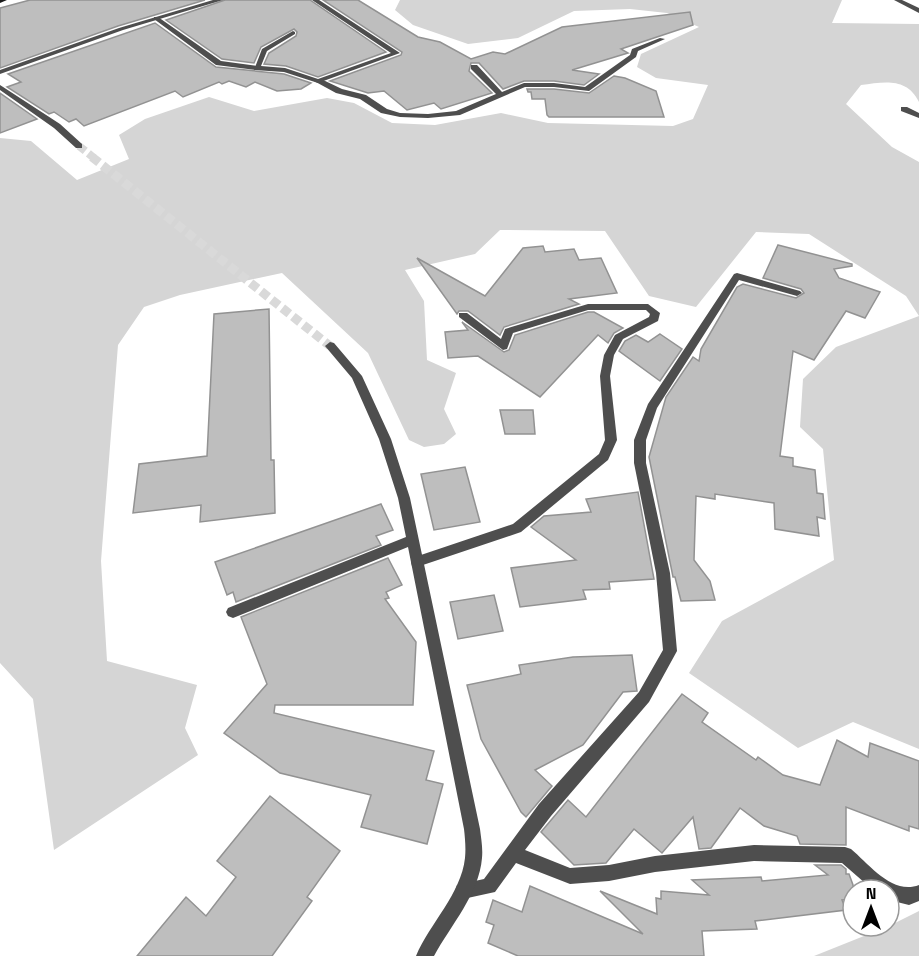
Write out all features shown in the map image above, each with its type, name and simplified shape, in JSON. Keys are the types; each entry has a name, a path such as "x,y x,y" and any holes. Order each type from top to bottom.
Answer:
{"street":[{"path":"0,1 4,0"},
{"path":"0,72 156,18 220,0"},
{"path":"315,0 396,53 318,81"},
{"path":"897,0 919,10"},
{"path":"156,18 219,63 285,70 339,91 363,97 384,111 400,115 428,116 457,113 524,85 538,84 586,89 634,56 634,50 662,39"},
{"path":"258,68 264,50 292,33"},
{"path":"474,67 500,94"},
{"path":"0,87 57,126 79,146"},
{"path":"904,108 919,116"},
{"path":"463,891 489,886 545,810 644,697 670,651 663,573 640,463 640,440 652,407 737,276 797,293"},
{"path":"417,562 517,528 604,456 611,440 605,376 609,355 619,337 654,319 655,313 648,307 588,307 509,331 503,346 463,315"},
{"path":"330,346 357,376 385,439 404,498 472,829 473,861 463,891 437,931 425,956"},
{"path":"233,612 412,540"},
{"path":"514,854 570,876 609,873 655,864 754,853 845,855 872,878"},
{"path":"901,895 909,897 919,893"}],"shaded area":[{"path":"400,0 842,0 832,23 919,24 919,102 908,88 886,82 861,85 846,104 892,147 919,162 919,316 906,296 809,234 756,232 696,307 649,296 605,231 500,230 475,254 405,270 424,301 427,360 456,373 444,409 456,434 444,444 424,447 409,440 368,353 282,273 180,295 144,307 118,345 101,561 107,661 197,685 185,728 198,755 54,850 33,699 0,663 0,138 31,141 77,180 129,159 119,135 145,119 209,97 254,111 327,98 354,103 392,123 435,125 501,113 548,123 673,126 693,119 708,85 656,78 637,67 641,54 699,27 667,13 630,9 574,11 518,38 468,44 413,25 395,10"},
{"path":"919,316 919,749 853,722 798,748 689,673 722,621 834,560 823,449 800,427 803,379 836,347"},
{"path":"919,911 919,956 814,956 859,938 901,938 901,920"}],"building":[{"path":"30,0 205,0 118,26 0,68 0,8"},
{"path":"225,0 310,0 386,52 318,77 286,66 264,64 269,53 296,36 297,32 294,29 261,47 254,63 222,59 166,20"},
{"path":"323,0 358,0 418,37 440,42 471,59 493,52 505,54 562,27 690,12 693,25 621,49 628,53 572,70 599,74 584,85 554,81 524,81 503,89 479,63 471,63 469,71 492,93 441,109 434,103 407,110 384,91 368,93 330,81 401,55 402,52"},
{"path":"155,23 216,67 284,74 311,83 301,89 277,91 255,82 246,87 229,81 222,84 219,82 183,97 175,91 84,126 76,119 69,122 54,112 49,114 7,87 21,82 8,74"},
{"path":"614,76 625,78 656,91 664,117 549,117 545,99 532,99 531,92 527,89 589,93"},
{"path":"0,93 37,119 0,133"},
{"path":"778,245 852,264 852,266 834,269 839,278 880,292 865,318 846,311 814,360 793,351 780,456 793,458 793,466 815,470 817,493 823,494 825,519 817,517 819,536 775,529 774,503 715,494 715,499 696,496 694,560 710,581 715,600 681,601 675,577 673,577 649,457 666,397 693,357 699,361 701,349 737,287 743,284 796,298 804,293 801,289 763,278"},
{"path":"543,246 545,252 574,249 579,260 601,258 617,293 569,299 579,304 504,327 500,335 468,311 459,311 457,314 417,258 485,296 523,248"},
{"path":"269,309 271,460 274,460 275,513 200,522 201,505 133,513 139,464 207,456 214,314"},
{"path":"594,312 623,328 614,333 608,343 598,335 540,397 478,356 448,358 445,332 468,330 462,322 504,352 509,350 515,335"},
{"path":"660,334 682,349 660,381 619,351 625,341 636,335 648,342"},
{"path":"500,410 533,410 535,434 505,434"},
{"path":"465,467 480,522 434,530 421,474"},
{"path":"638,492 654,579 609,582 610,589 583,590 586,599 520,607 511,568 576,560 531,527 544,516 591,512 586,499"},
{"path":"381,504 393,530 376,536 381,545 236,602 233,592 227,595 215,562"},
{"path":"388,558 402,585 386,592 389,598 385,599 416,642 413,705 275,705 274,713 434,751 426,780 443,784 427,844 361,827 371,795 280,773 224,733 267,684 241,617"},
{"path":"494,595 503,631 458,639 450,602"},
{"path":"632,655 637,691 623,692 583,745 535,770 552,786 526,817 521,812 481,739 467,685 521,674 519,665 573,657"},
{"path":"682,694 708,713 702,722 756,760 758,757 783,775 820,785 837,740 868,757 870,743 919,761 919,829 909,826 909,831 846,807 846,845 800,844 797,836 764,826 740,808 711,848 699,849 693,817 662,853 634,829 606,863 574,865 541,832 568,800 586,817"},
{"path":"270,796 340,851 307,897 312,901 272,956 137,956 186,897 206,916 236,877 217,861"},
{"path":"815,865 841,865 846,869 846,874 849,874 850,878 841,878 841,911 755,921 757,929 702,931 704,956 518,956 488,943 494,925 486,922 493,900 522,912 530,886 643,934 600,891 657,914 656,898 661,899 661,891 709,895 692,880 761,877 762,881 828,875"}],"tunnel":[{"path":"79,146 94,158"},
{"path":"92,157 330,346"}]}
